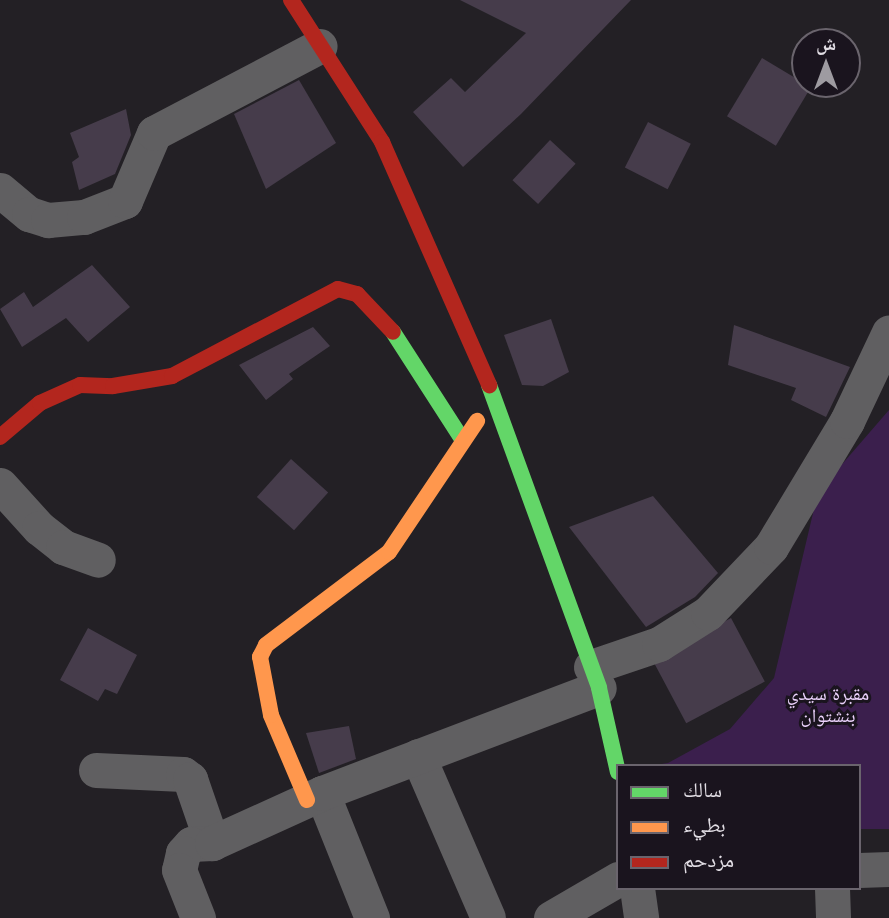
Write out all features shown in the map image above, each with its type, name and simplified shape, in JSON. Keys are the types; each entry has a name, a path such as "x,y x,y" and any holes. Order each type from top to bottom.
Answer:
{"street":[{"path":"291,0 382,142 495,399 595,677 616,764"},
{"path":"0,190 29,214 48,220 84,217 125,201 154,133 320,46"},
{"path":"0,437 40,403 80,385 113,386 172,376 338,289 357,294 385,320 462,439"},
{"path":"198,918 183,880 181,862 191,844 212,843 315,796 418,756 595,677 659,644 708,613 771,547 847,421 889,332"},
{"path":"372,918 315,796 271,715 260,657 266,645 389,552 462,439 495,399"},
{"path":"0,485 39,528 64,547 98,559"},
{"path":"418,756 488,918"},
{"path":"96,770 183,774 190,779 212,843"},
{"path":"861,870 889,869"},
{"path":"551,918 616,880"},
{"path":"636,890 640,918"},
{"path":"832,890 833,918"}],"green space":[{"name":"مقبرة سيدي بنشتوان","path":"889,410 889,829 861,829 861,764 662,764 730,729 774,678 818,492"}],"building":[{"path":"460,0 631,0 521,114 463,167 413,112 451,78 465,92 526,33"},
{"path":"762,58 791,75 791,98 804,98 776,146 727,116"},
{"path":"299,80 336,143 266,189 234,114"},
{"path":"126,109 131,135 115,174 79,190 72,162 79,157 70,133"},
{"path":"648,122 691,144 668,189 625,167"},
{"path":"550,140 576,164 538,204 512,180"},
{"path":"92,265 130,307 88,342 66,318 22,347 0,309 24,292 33,307"},
{"path":"551,319 569,372 543,386 522,385 504,335"},
{"path":"734,325 850,367 826,417 791,400 796,388 728,365"},
{"path":"313,327 330,346 289,374 293,379 266,400 239,365"},
{"path":"291,459 328,492 294,530 257,497"},
{"path":"653,496 718,573 695,597 646,627 569,527"},
{"path":"731,618 765,682 686,723 652,660"},
{"path":"88,628 137,655 117,694 105,689 98,701 60,680"},
{"path":"349,726 356,759 319,773 306,733"}],"traffic: fast":[{"path":"393,332 462,439"},
{"path":"489,385 599,688 616,764"}],"traffic: slow":[{"path":"307,800 271,715 260,657 266,645 389,552 477,421"}],"traffic: jam":[{"path":"291,0 382,142 489,385"},
{"path":"0,437 40,403 80,385 113,386 172,376 338,289 357,294 393,332"}]}
